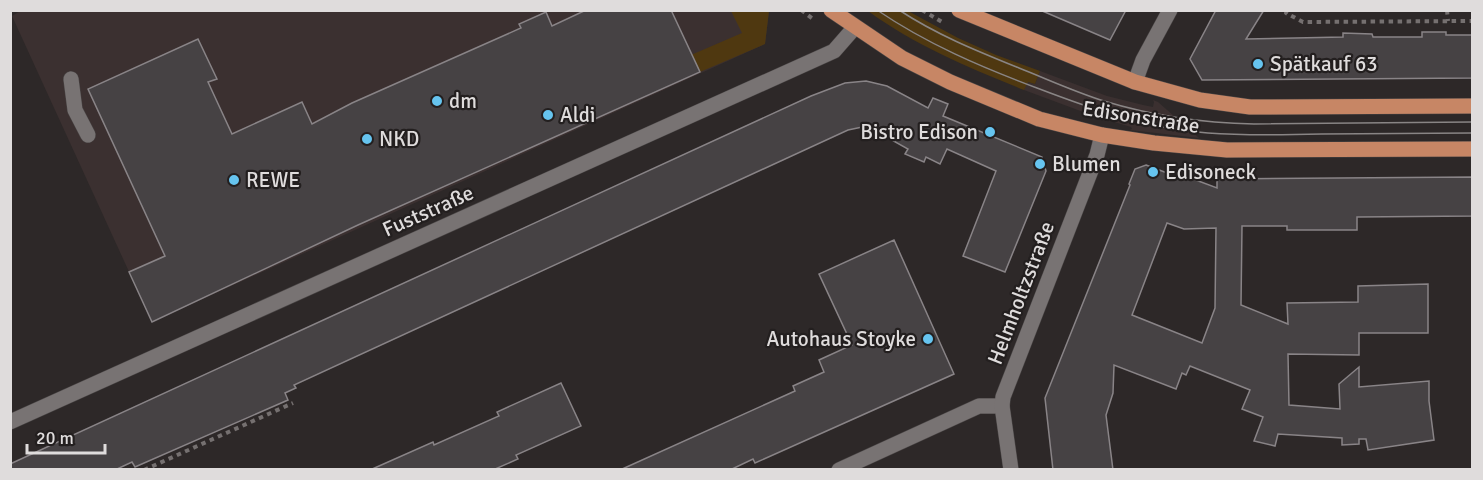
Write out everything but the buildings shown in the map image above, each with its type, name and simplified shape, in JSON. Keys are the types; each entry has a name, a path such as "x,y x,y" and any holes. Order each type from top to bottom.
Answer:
{"main road":[{"name":"Edisonstraße","path":"831,10 902,58 950,82 1039,119 1102,135 1227,150 1473,148"},
{"name":"Edisonstraße","path":"959,10 1135,82 1200,100 1250,107 1473,106"}],"street":[{"path":"1135,82 1143,60 1170,10"},
{"name":"Fuststraße","path":"10,422 834,51 855,27"},
{"path":"72,79 75,110 88,135"},
{"name":"Helmholtzstraße","path":"1011,470 1002,406 1010,379 1097,155 1102,135"},
{"path":"839,470 979,406 1002,406"}],"path":[{"path":"801,10 813,19"},
{"path":"1287,10 1286,13 1304,22 1473,21"},
{"path":"1447,10 1448,21"},
{"path":"144,470 293,403"}],"shaded area":[{"path":"22,10 769,11 765,44 152,322 12,16"},
{"path":"731,11 769,11 765,44 700,72 691,55 742,33"},
{"path":"868,11 908,11 958,38 1040,71 1035,84 1028,82 1024,90 964,65 924,46"},
{"path":"1040,71 1107,96 1153,107 1153,100 1158,102 1199,138 1130,130 1131,127 1024,90 1027,82 1035,84"}],"tram line":[{"path":"877,10 935,44 995,72 1058,96 1142,123 1186,131 1251,135 1472,133"},
{"path":"899,10 958,42 1082,94 1160,115 1254,124 1472,122"}],"place":[{"name":"Spätkauf 63","path":"1258,64"},
{"name":"dm","path":"437,101"},
{"name":"Aldi","path":"548,115"},
{"name":"Bistro Edison","path":"990,132"},
{"name":"NKD","path":"367,139"},
{"name":"Blumen","path":"1040,164"},
{"name":"Edisoneck","path":"1153,172"},
{"name":"REWE","path":"234,180"},
{"name":"Autohaus Stoyke","path":"928,339"}]}
